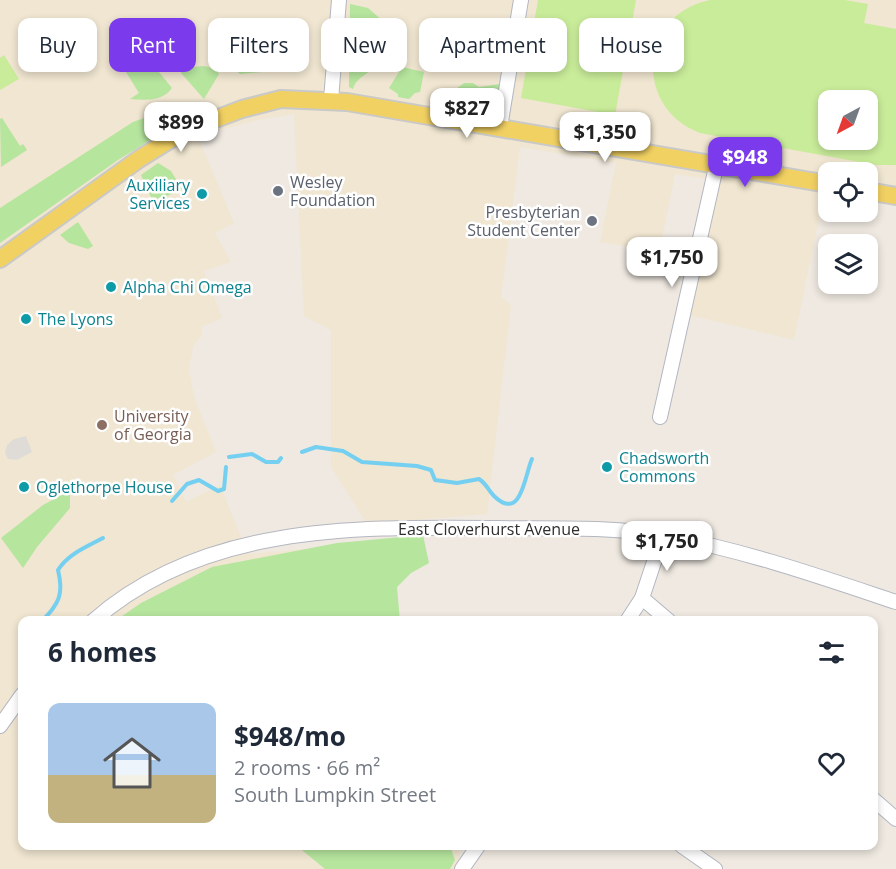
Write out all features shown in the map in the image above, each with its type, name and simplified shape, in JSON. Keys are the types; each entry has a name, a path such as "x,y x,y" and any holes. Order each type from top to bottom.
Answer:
{"main road":[{"path":"0,258 139,159 184,131 242,109 281,99 331,100 818,182"},
{"path":"878,193 896,196"}],"street":[{"path":"331,100 339,0"},
{"path":"500,127 521,0"},
{"path":"660,417 716,167"},
{"name":"East Cloverhurst Avenue","path":"99,616 122,598 164,573 232,546 304,533 411,527 585,529 663,535 753,557 896,602"},
{"path":"630,616 642,598 663,535"},
{"path":"642,598 663,616"},
{"path":"0,726 18,701"},
{"path":"878,803 896,819"},
{"path":"462,869 475,850"},
{"path":"688,850 715,869"}],"shaded area":[{"name":"University of Georgia","path":"0,0 896,0 896,192 878,190 878,162 818,162 818,222 794,340 685,314 715,180 675,174 659,252 600,242 616,163 520,147 501,297 511,305 487,514 367,524 331,467 331,330 304,316 294,114 220,130 199,139 234,223 215,233 231,262 204,271 222,318 201,327 202,335 193,346 189,369 194,397 216,452 173,475 186,502 220,485 248,554 315,548 387,616 18,616 18,850 459,850 460,869 0,869"},
{"path":"26,436 32,452 17,460 8,459 5,453 7,445 14,439"}],"green space":[{"path":"538,0 636,0 633,18 579,18 579,72 623,72 615,115 521,98 526,72 567,72 567,18 535,18"},
{"path":"710,0 845,0 868,4 864,23 896,29 896,165 860,162 700,133 678,121 663,104 655,84 654,72 684,72 684,18 675,18 686,9"},
{"path":"350,4 368,8 379,18 350,18"},
{"path":"4,55 19,79 0,90 0,58"},
{"path":"196,67 208,67 208,72 219,74 204,99 181,73 196,72"},
{"path":"407,68 424,72 420,92 415,93 409,99 398,97 398,94 389,88 399,72 407,72"},
{"path":"126,72 159,72 172,88 158,98 130,99 139,93"},
{"path":"238,72 261,72 240,74"},
{"path":"349,72 368,72 353,89 349,87"},
{"path":"464,83 473,83 479,87 500,84 495,108 483,111 445,105 449,94"},
{"path":"152,115 181,116 183,120 118,160 0,243 0,208 133,122"},
{"path":"2,118 20,146 23,144 27,150 1,167 0,119"},
{"path":"158,163 171,171 182,189 156,201 151,197 141,175"},
{"path":"78,222 93,246 88,249 69,243 60,235"},
{"path":"67,492 70,495 70,508 37,547 23,568 1,538 43,505"},
{"path":"423,535 429,563 411,573 397,587 400,616 122,616 141,603 212,567 337,543"},
{"path":"302,850 451,850 455,860 450,869 325,869"}],"waterway":[{"path":"302,452 316,447 343,451 362,462 417,466 431,470 435,480 457,483 479,479 494,496 503,503 511,504 521,493 532,459"},
{"path":"229,457 252,454 266,462 278,462 281,458"},
{"path":"172,501 187,484 199,480 218,491 224,489 226,467"},
{"path":"47,616 59,598 58,570 62,564 78,551 103,538"}],"place":[{"name":"Wesley Foundation","path":"278,191"},
{"name":"Auxiliary Services","path":"202,194"},
{"name":"Presbyterian Student Center","path":"592,221"},
{"name":"Alpha Chi Omega","path":"111,287"},
{"name":"The Lyons","path":"26,319"},
{"name":"University of Georgia","path":"102,425"},
{"name":"Chadsworth Commons","path":"607,467"},
{"name":"Oglethorpe House","path":"24,487"}]}
